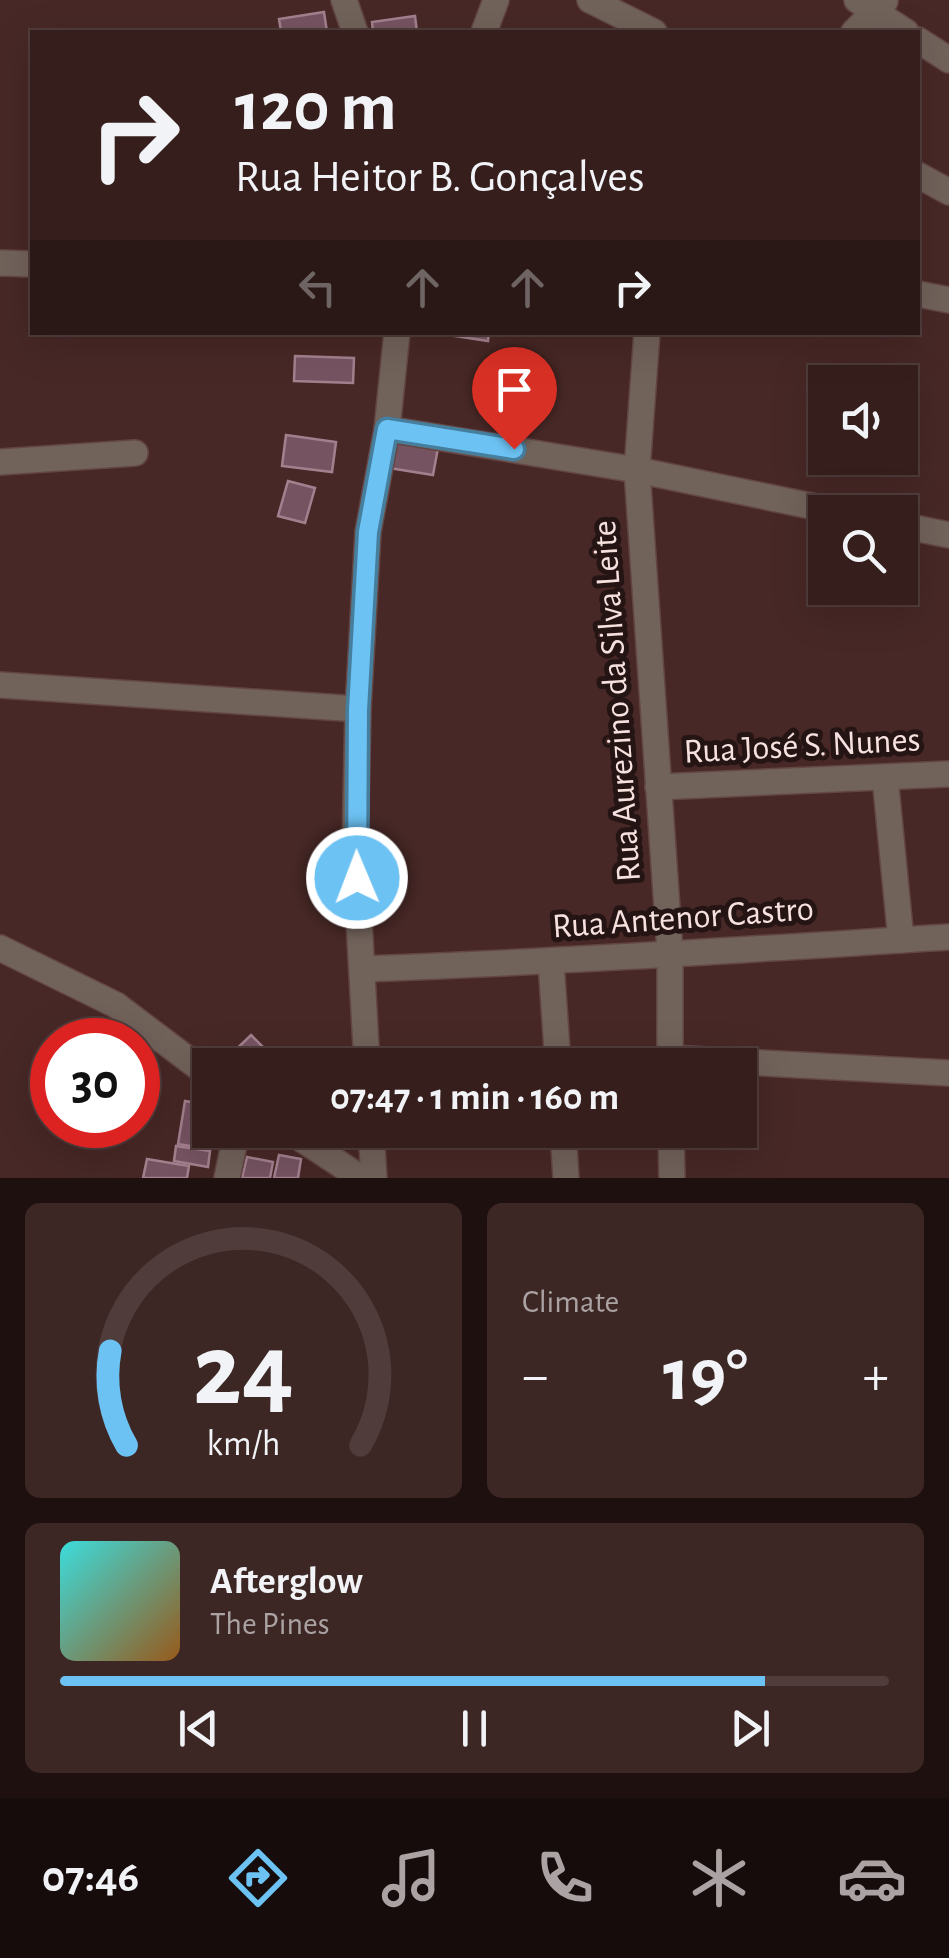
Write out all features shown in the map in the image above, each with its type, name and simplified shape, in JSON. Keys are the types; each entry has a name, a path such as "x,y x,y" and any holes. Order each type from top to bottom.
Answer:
{"street":[{"path":"344,0 354,30"},
{"path":"485,30 496,0"},
{"path":"590,0 650,30"},
{"path":"855,30 873,4 904,30"},
{"path":"920,41 949,60"},
{"path":"920,175 949,192"},
{"path":"0,264 30,264"},
{"path":"920,294 949,300"},
{"path":"366,1048 355,848 358,710 368,532 387,429 397,335"},
{"name":"Rua Aurezino da Silva Leite","path":"648,335 637,470 670,952 670,1048"},
{"path":"387,429 637,470 808,505"},
{"path":"0,462 135,454"},
{"path":"918,529 949,535"},
{"path":"0,686 358,710"},
{"name":"Rua José S. Nunes","path":"658,788 949,774"},
{"path":"885,777 900,940"},
{"name":"Rua Antenor Castro","path":"362,969 551,962 949,937"},
{"path":"0,948 116,1005 192,1062"},
{"path":"551,962 557,1048"},
{"path":"757,1065 949,1073"},
{"path":"227,1178 233,1148"},
{"path":"316,1148 362,1178"},
{"path":"372,1148 374,1178"},
{"path":"564,1148 566,1178"},
{"path":"672,1148 672,1178"}],"building":[{"path":"324,12 327,30 281,30 279,19"},
{"path":"415,16 417,30 373,30 372,22"},
{"path":"449,335 489,335 488,341"},
{"path":"295,356 354,358 353,383 294,381"},
{"path":"286,435 336,442 332,472 282,466"},
{"path":"393,441 438,448 433,475 389,468"},
{"path":"288,481 315,488 305,523 278,516"},
{"path":"251,1035 264,1048 238,1048"},
{"path":"185,1101 192,1102 192,1146 178,1144"},
{"path":"176,1146 210,1151 208,1167 174,1161"},
{"path":"279,1155 301,1159 298,1178 274,1178"},
{"path":"247,1157 273,1162 270,1178 242,1178"},
{"path":"147,1159 189,1166 187,1178 143,1178"}],"route":[{"path":"357,878 358,710 368,532 387,429 514,449"}]}
